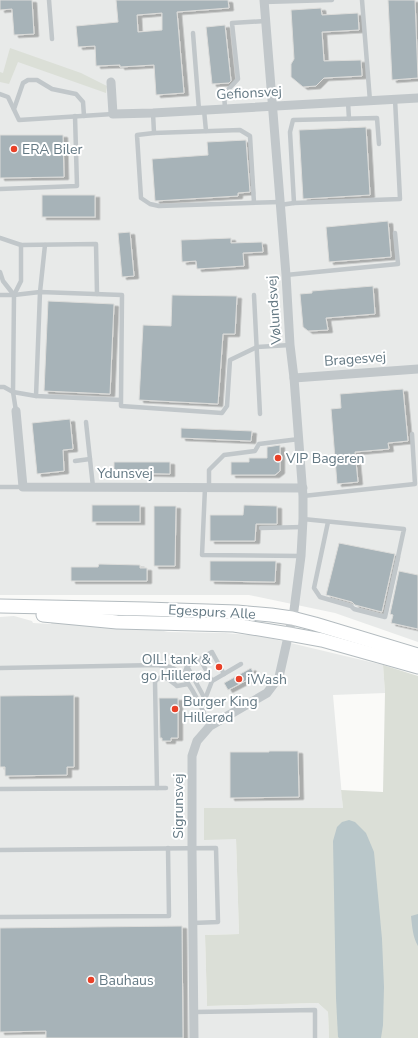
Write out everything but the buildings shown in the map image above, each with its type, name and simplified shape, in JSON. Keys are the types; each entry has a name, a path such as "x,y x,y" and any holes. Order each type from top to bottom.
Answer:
{"street":[{"name":"Vølundsvej","path":"264,1 286,275 290,345 303,492 301,556 292,618"},
{"path":"111,82 113,114"},
{"name":"Gefionsvej","path":"113,114 418,98"},
{"name":"Bragesvej","path":"294,378 418,369"},
{"path":"16,411 23,487"},
{"name":"Ydunsvej","path":"23,487 207,488 303,492"},
{"name":"Egespurs Alle","path":"0,606 237,612 292,618 418,655"},
{"name":"Egespurs Alle","path":"0,612 24,612 117,622 234,625 322,640 418,667"},
{"name":"Sigrunsvej","path":"194,1038 192,756 197,741 210,726 267,692 279,677 292,618"}],"lane":[{"path":"49,0 52,39"},
{"path":"264,1 332,0"},
{"path":"362,0 370,100"},
{"path":"225,108 224,94 238,79 232,23 265,21"},
{"path":"193,33 201,110 206,131"},
{"path":"14,109 23,84 28,80 37,80 52,88 76,94 83,102 84,116"},
{"path":"0,94 8,97 19,120 113,114"},
{"path":"254,203 250,136 240,130 137,134 142,198 150,204 159,206 254,203 280,204 400,199 395,99"},
{"path":"348,102 349,119"},
{"path":"153,113 154,133"},
{"path":"0,189 77,186 75,116"},
{"path":"294,203 290,132 293,120 377,118 379,144"},
{"path":"286,275 398,264 395,233"},
{"path":"0,238 21,245 96,244 97,294"},
{"path":"16,411 13,392 14,295 21,281 21,245"},
{"path":"36,396 40,292 45,245"},
{"path":"0,272 3,281 14,295"},
{"path":"0,295 40,292 122,295 121,406 222,412 227,406 230,360 257,347 290,345"},
{"path":"254,295 260,414"},
{"path":"0,387 4,387 13,392 36,396 121,400"},
{"path":"86,422 93,487"},
{"path":"303,492 415,484 412,434"},
{"path":"299,440 259,444 255,451 224,454 209,470 202,555 301,556"},
{"path":"75,461 90,460"},
{"path":"0,487 23,487"},
{"path":"261,528 303,523 328,522 404,530 385,617 354,609 351,606 320,597 314,588 328,522"},
{"path":"184,676 187,666 212,652 224,674"},
{"path":"200,659 212,681"},
{"path":"202,707 212,681 241,664"},
{"path":"0,668 166,666 174,668 184,676 202,707 210,726"},
{"path":"187,666 205,699"},
{"path":"157,788 156,680 163,677 170,680 177,686 188,684"},
{"path":"0,788 166,788"},
{"path":"0,917 168,916 168,848"},
{"path":"0,850 216,848 218,922 193,923"},
{"path":"194,1012 315,1010 315,1038"}],"shaded area":[{"path":"0,0 418,0 418,642 335,613 249,595 0,595"},
{"path":"10,48 81,73 107,86 106,93 18,62 9,84 0,82 0,72 3,73"},
{"path":"14,616 32,621 33,623 51,624 52,622 67,620 155,629 168,632 225,633 261,636 383,665 385,693 333,695 343,808 205,808 236,839 239,934 205,935 207,1006 318,1003 328,1012 329,1038 0,1038 0,617"},
{"path":"383,665 418,676 418,1038 329,1038 328,1012 318,1003 207,1006 205,935 239,934 236,839 204,840 204,808 343,808 341,790 383,792 385,693"},
{"path":"349,820 355,822 366,833 374,852 382,939 384,987 383,1025 381,1038 338,1037 333,841 337,827 342,822"},
{"path":"418,914 418,946 412,928 411,916"}],"place":[{"name":"ERA Biler","path":"14,149"},
{"name":"VIP Bageren","path":"278,458"},
{"name":"OIL! tank & go Hillerød","path":"219,667"},
{"name":"iWash","path":"239,679"},
{"name":"Burger King Hillerød","path":"175,709"},
{"name":"Bauhaus","path":"91,980"}]}
